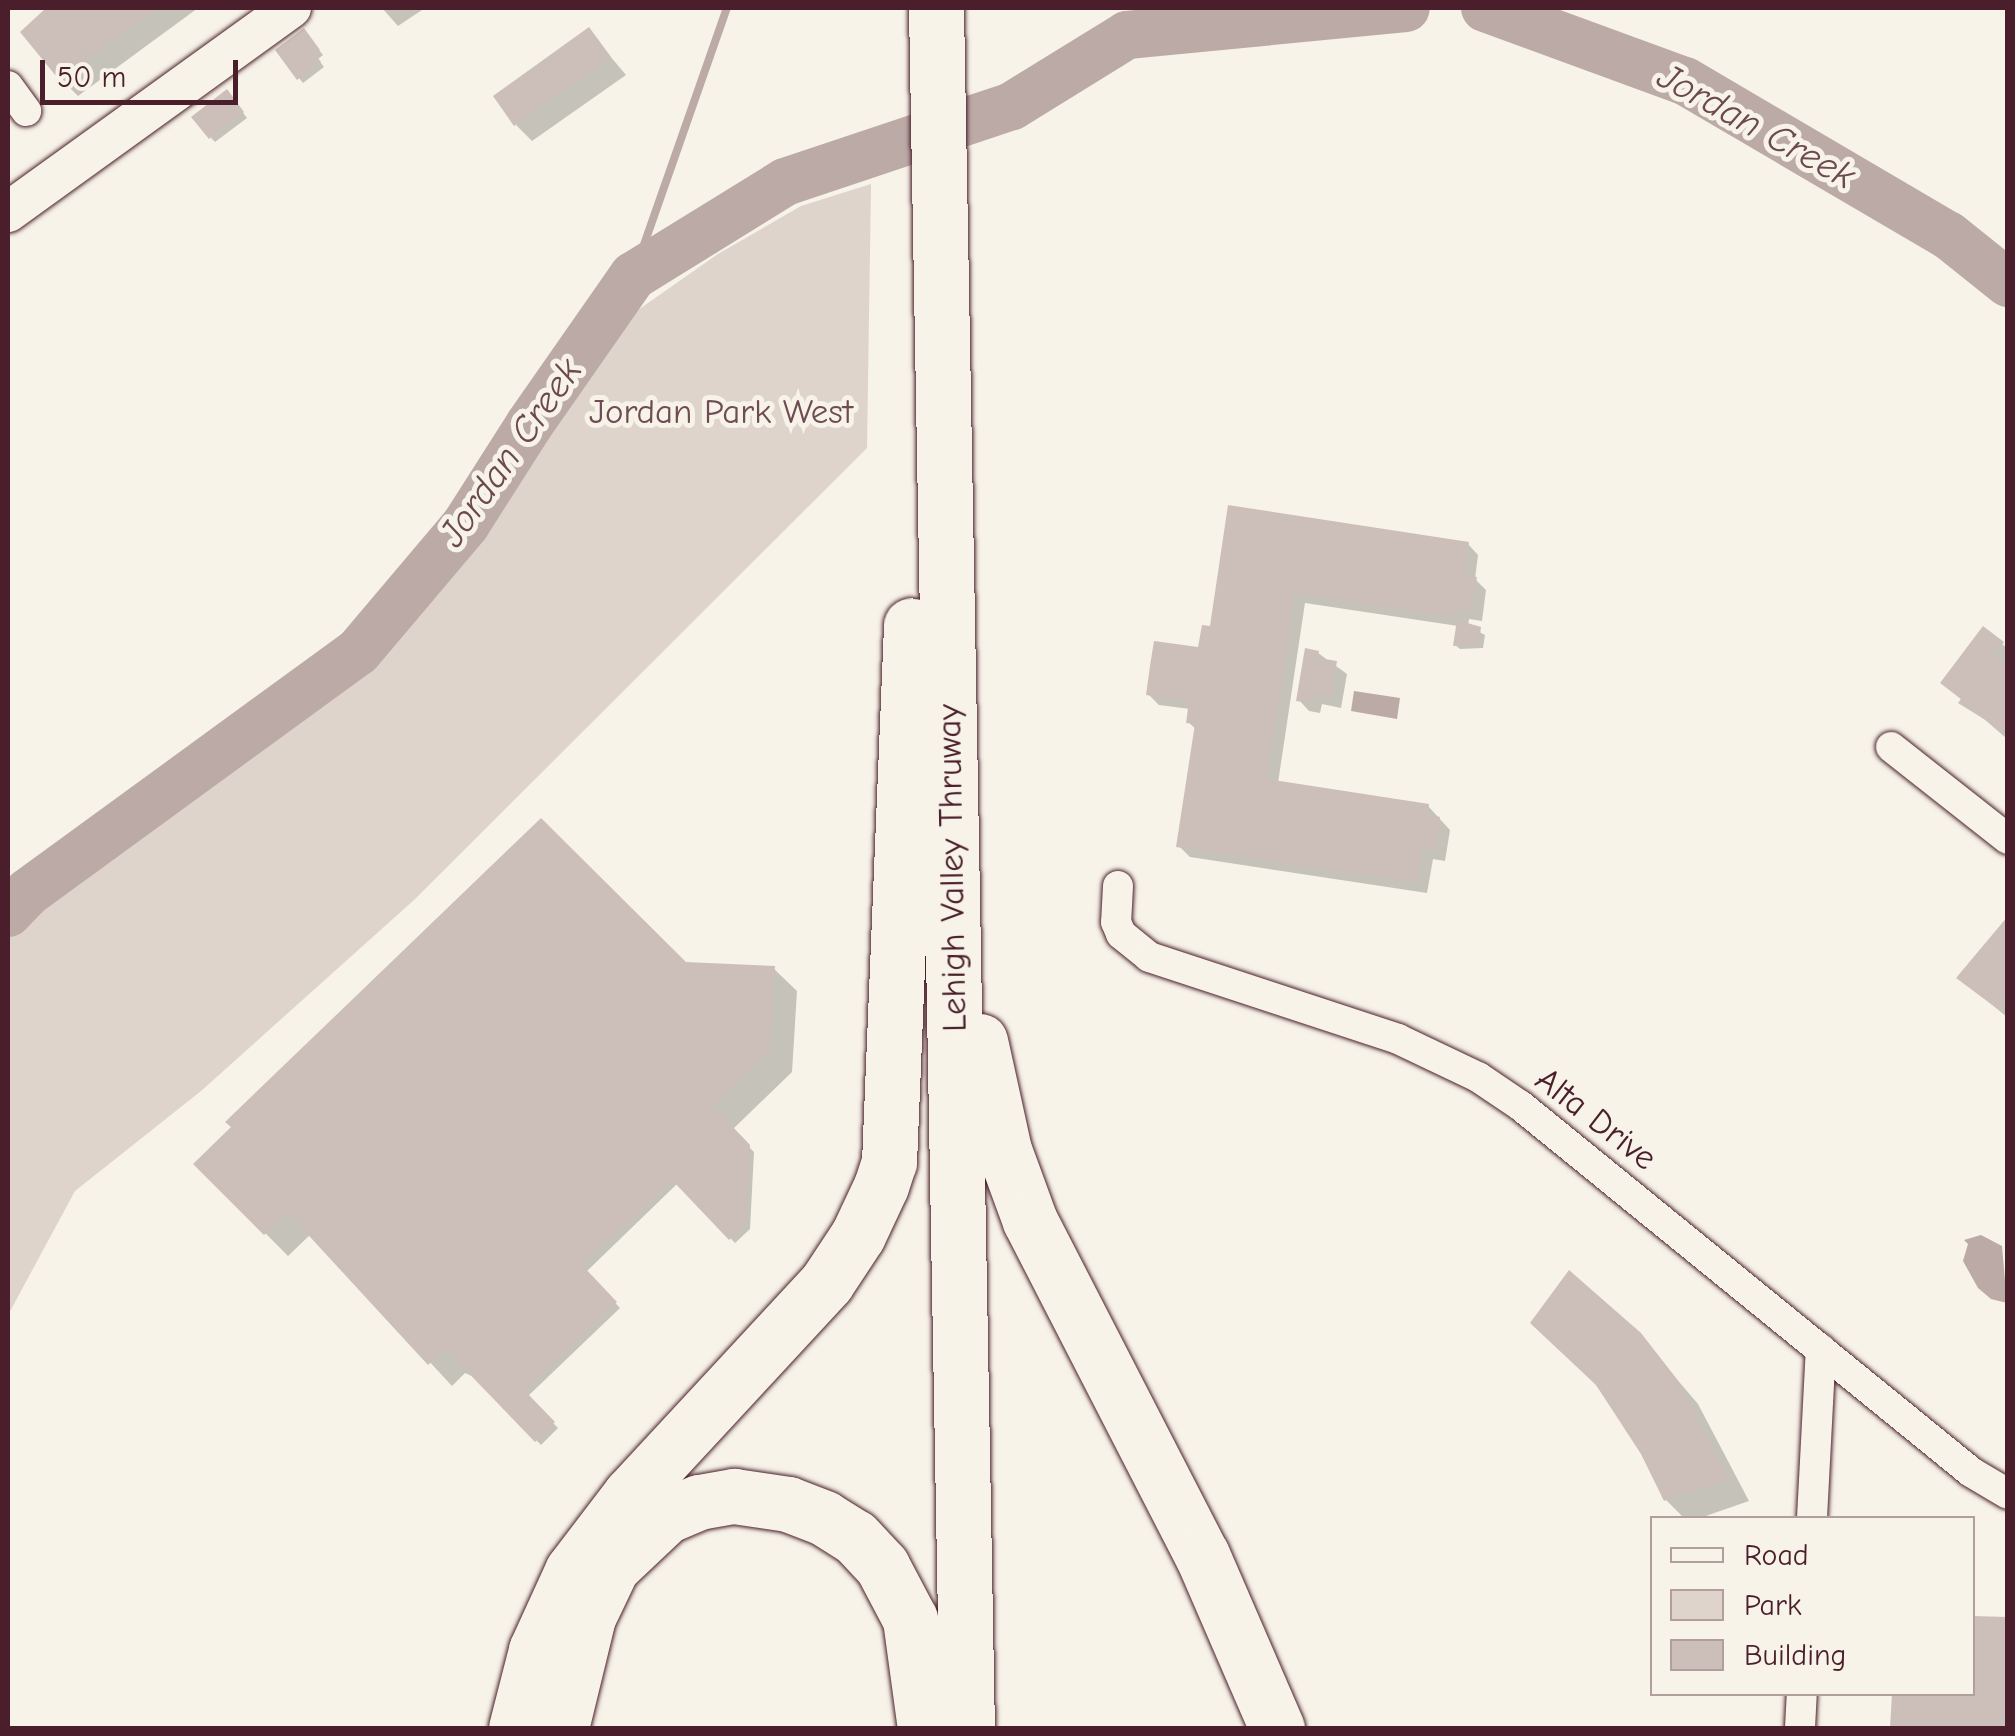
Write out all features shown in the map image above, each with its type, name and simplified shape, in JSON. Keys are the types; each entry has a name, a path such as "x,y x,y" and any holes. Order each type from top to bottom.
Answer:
{"highway":[{"name":"Lehigh Valley Thruway","path":"919,21 924,340 953,890 967,1728"},
{"name":"Lehigh Valley Thruway","path":"924,340 911,625 927,1728"},
{"path":"516,1728 536,1650 572,1571 630,1496 827,1282 858,1235 881,1186 889,1162 911,625"},
{"path":"953,890 993,1110 1016,1186 1210,1571 1276,1728"},
{"path":"560,1728 588,1617 612,1567 666,1516 699,1502 734,1496 788,1504 824,1518 854,1538 882,1566 910,1619 927,1728"}],"street":[{"path":"8,212 290,8"},
{"path":"8,86 26,112"},
{"path":"1891,747 2008,839"},
{"name":"Alta Drive","path":"1118,886 1116,922 1129,944 1174,968 1398,1039 1478,1077 1521,1106 1971,1472 2008,1494"},
{"path":"1812,1516 1821,1349"},
{"path":"1800,1728 1802,1696"}],"green space":[{"name":"Jordan Park West","path":"871,184 867,448 414,900 201,1091 75,1191 8,1315 8,935 88,866 260,745 362,666 452,563 576,383 638,310 718,254 801,206"}],"shaded area":[{"path":"1354,691 1400,698 1397,719 1351,711"},
{"path":"1981,1235 2002,1246 2007,1303 1991,1299 1978,1288 1963,1261 1968,1244 1964,1240"}],"building":[{"path":"46,8 156,8 60,81 20,32"},
{"path":"589,27 611,57 514,126 493,96"},
{"path":"304,28 320,50 315,54 321,62 297,80 275,50"},
{"path":"227,89 244,112 209,139 191,117"},
{"path":"1228,505 1469,542 1464,575 1477,577 1471,612 1459,609 1457,618 1295,593 1267,779 1429,804 1428,815 1440,817 1435,851 1422,849 1417,883 1176,847 1195,724 1186,723 1189,701 1146,695 1150,666 1154,641 1198,647 1202,625 1210,626"},
{"path":"1457,620 1481,627 1479,644 1453,646"},
{"path":"1983,626 2004,642 1994,656 2008,666 2008,734 1958,703 1961,699 1940,683"},
{"path":"1305,648 1319,651 1318,658 1337,661 1331,698 1312,695 1310,703 1296,701"},
{"path":"541,818 686,962 775,966 770,1049 713,1106 750,1145 746,1224 729,1240 672,1180 582,1265 617,1302 525,1391 555,1422 535,1442 453,1357 441,1352 428,1365 288,1213 264,1235 193,1164 231,1127 225,1122"},
{"path":"2008,916 2008,999 1999,1010 1956,978"},
{"path":"1569,1270 1641,1333 1676,1378 1729,1479 1664,1501 1641,1454 1596,1385 1530,1323"},
{"path":"1975,1616 2008,1617 2008,1728 1890,1728 1892,1696 1975,1696"}],"waterway":[{"path":"633,276 727,8"},
{"name":"Jordan Creek","path":"8,913 27,893 358,652 466,524 529,425 633,276 785,182 1012,106 1127,35 1406,8"},
{"name":"Jordan Creek","path":"1485,8 1685,81 1948,235 2008,283"}]}
